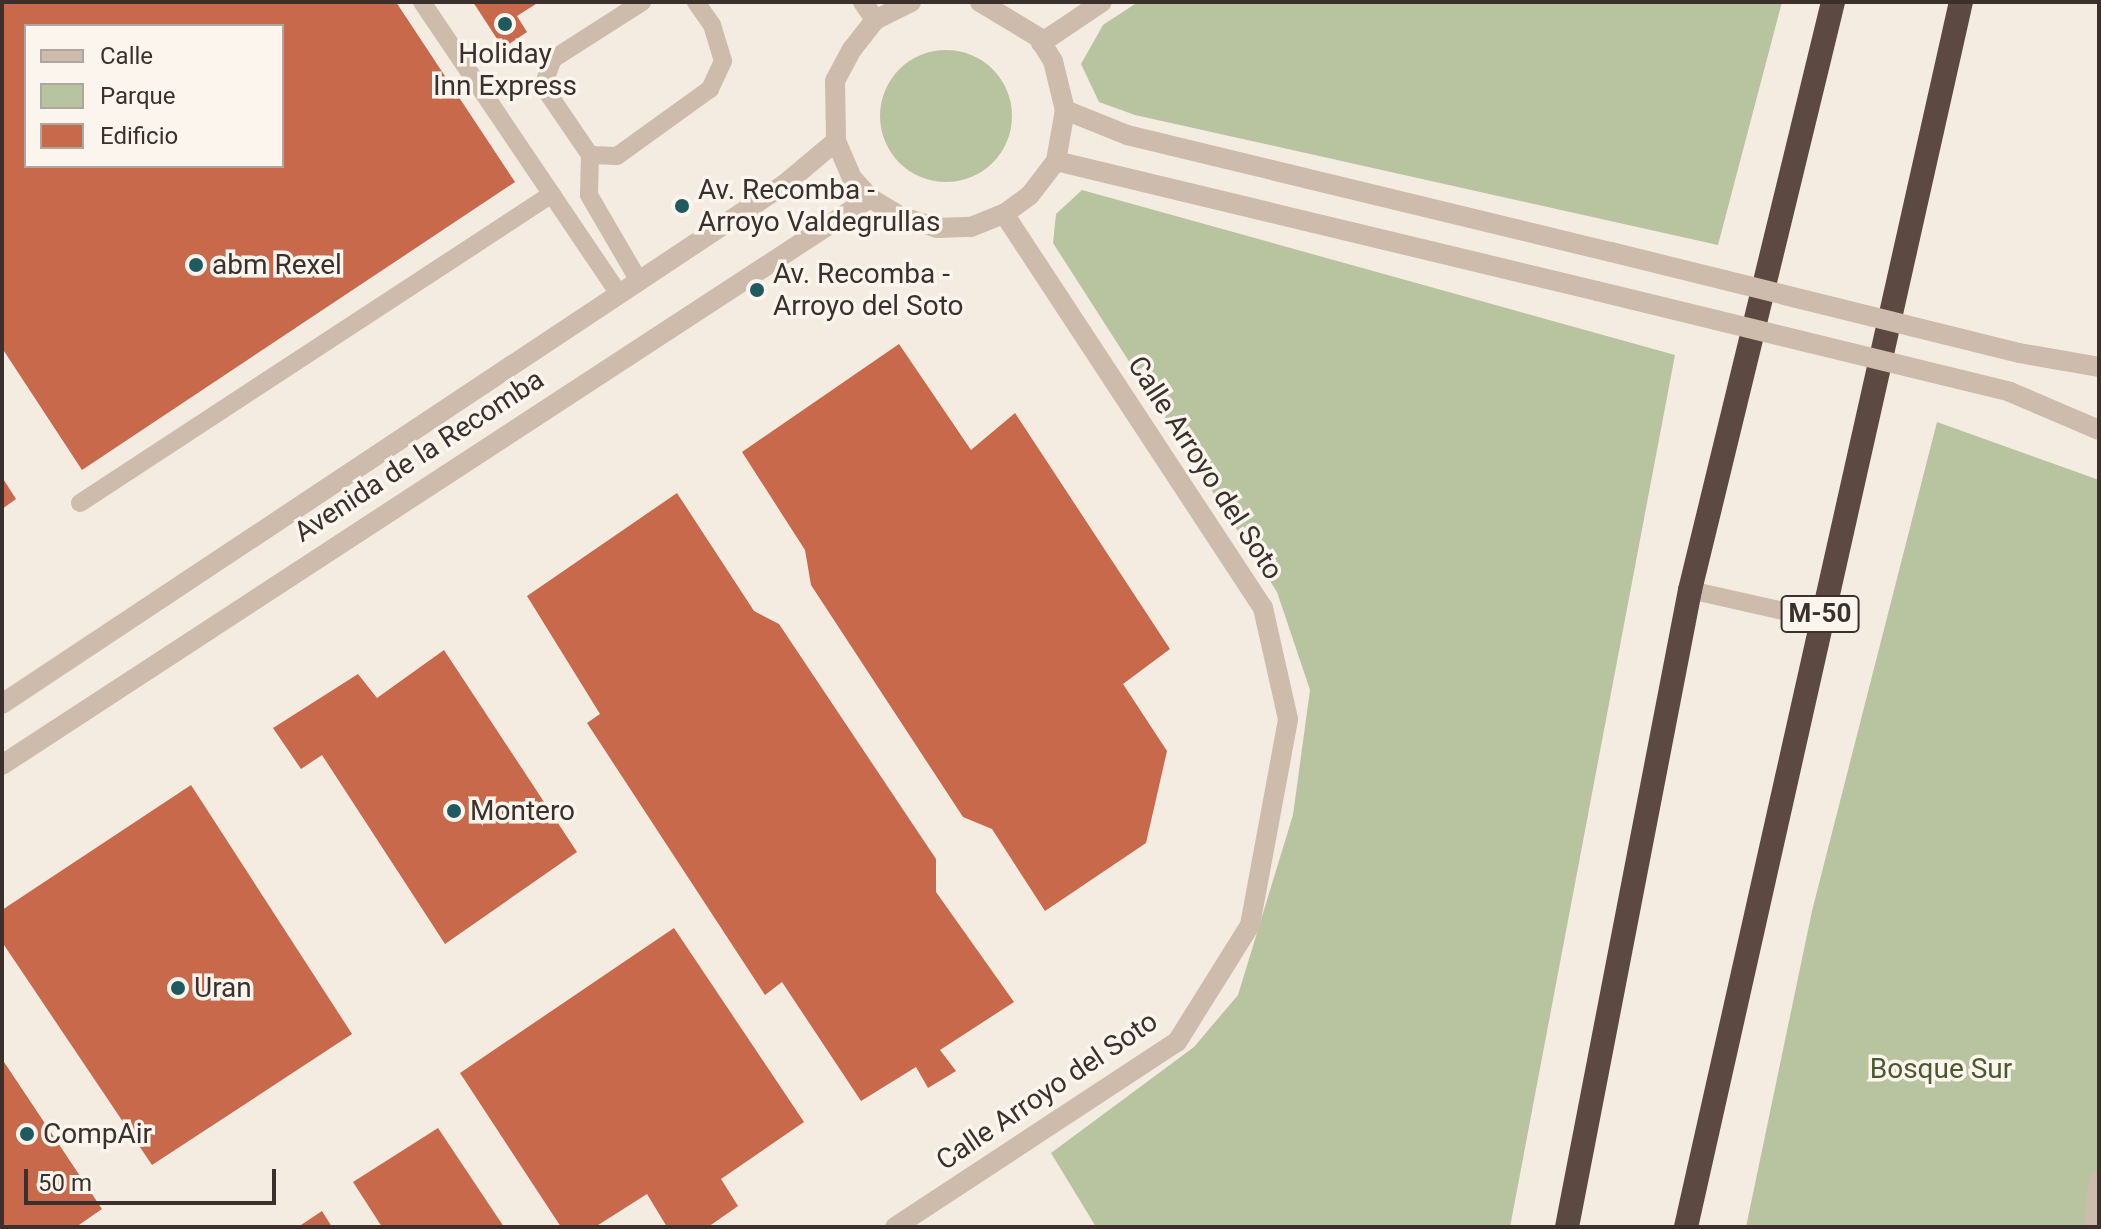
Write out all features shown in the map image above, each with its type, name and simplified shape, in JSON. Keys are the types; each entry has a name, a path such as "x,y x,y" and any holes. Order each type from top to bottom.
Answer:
{"highway":[{"path":"1567,1227 1690,590 1833,2"},
{"name":"M-50","path":"1686,1227 1819,619 1961,2"}],"street":[{"path":"863,2 875,20"},
{"path":"911,2 875,20 835,81 836,141 852,178 870,198 902,217 937,228 971,227 1004,214 1030,195 1056,161 1065,110 1053,61 1041,43 1004,12 980,2"},
{"path":"1041,43 1102,2"},
{"path":"1065,110 1127,135 2019,353 2099,367"},
{"name":"Avenida de la Recomba","path":"2,704 785,184 836,141"},
{"path":"1056,161 2010,392 2099,430"},
{"name":"Avenida de la Recomba","path":"2,765 870,198"},
{"name":"Calle Arroyo del Soto","path":"895,1227 1177,1042 1250,925 1288,719 1263,608 1004,214"},
{"path":"2094,1227 2099,1180"}],"lane":[{"path":"422,2 619,294"},
{"path":"639,281 589,195 590,155 543,86 553,59 642,2"},
{"path":"590,155 617,156 710,89 723,61 712,25 696,2"},
{"path":"80,503 552,194"},
{"path":"1690,590 1819,619"}],"green space":[{"path":"1138,2 1782,2 1718,245 1135,115 1099,102 1081,64 1103,25"},
{"path":"946,50 971,55 993,69 1007,91 1012,116 1007,141 993,163 971,177 946,182 921,177 899,163 885,141 880,116 885,91 899,69 921,55"},
{"path":"1082,190 1675,355 1510,1227 1096,1227 1051,1153 1194,1047 1238,995 1293,815 1310,690 1277,592 1053,243 1056,214"},
{"name":"Bosque Sur","path":"1937,422 2099,480 2099,1227 1746,1227 1812,911"}],"building":[{"name":"abm Rexel","path":"2,2 396,2 515,182 82,470 2,348"},
{"name":"Holiday Inn Express","path":"473,2 539,2 517,16 527,32 503,48"},
{"path":"899,344 971,450 1015,413 1170,649 1123,684 1167,751 1146,843 1045,911 992,829 963,817 811,585 805,550 742,452"},
{"path":"2,477 16,499 2,509"},
{"path":"677,493 754,611 779,624 936,859 936,892 1014,1002 940,1050 956,1071 928,1088 916,1067 861,1101 782,982 765,995 587,723 600,714 527,596"},
{"name":"Montero","path":"444,650 577,852 445,944 322,755 301,769 273,728 358,674 377,698"},
{"name":"Uran","path":"191,785 352,1034 152,1165 2,942 2,910"},
{"path":"674,928 804,1122 721,1179 738,1206 708,1227 667,1227 647,1194 595,1227 561,1227 460,1073"},
{"name":"CompAir","path":"2,1059 102,1209 76,1227 2,1227"},
{"path":"438,1128 504,1227 382,1227 353,1182"},
{"path":"322,1211 332,1227 298,1227"}],"place":[{"name":"Holiday Inn Express","path":"505,24"},
{"name":"Av. Recomba - Arroyo Valdegrullas","path":"682,206"},
{"name":"abm Rexel","path":"196,265"},
{"name":"Av. Recomba - Arroyo del Soto","path":"757,290"},
{"name":"Montero","path":"454,811"},
{"name":"Uran","path":"178,988"},
{"name":"CompAir","path":"27,1134"}]}
